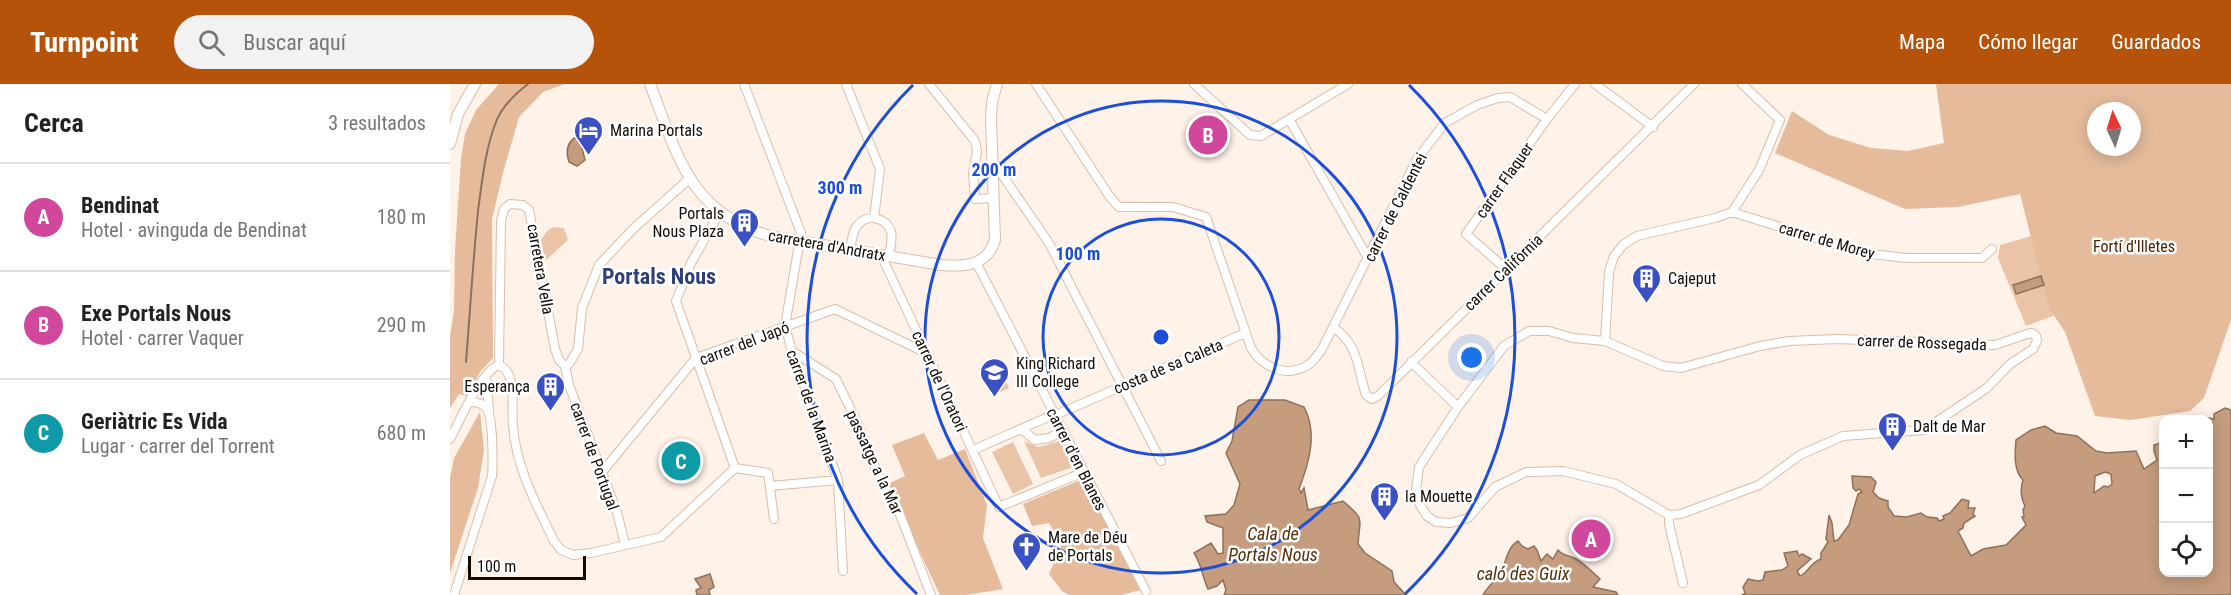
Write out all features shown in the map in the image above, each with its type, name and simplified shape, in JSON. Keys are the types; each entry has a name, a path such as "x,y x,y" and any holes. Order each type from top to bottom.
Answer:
{"main road":[{"path":"450,144 458,114 475,84"},
{"name":"carretera d'Andratx","path":"650,84 688,179 720,212 751,230 801,242 942,265 960,267 976,264"},
{"path":"976,264 989,253 995,240 991,108 997,84"}],"street":[{"path":"744,84 801,233 801,242"},
{"path":"846,84 880,169 874,218"},
{"path":"929,84 975,141 977,152 973,173 975,199 994,198"},
{"path":"1036,84 1110,197 1119,207 1173,207 1206,217 1245,333"},
{"path":"1194,84 1250,135 1261,136 1348,84"},
{"name":"carrer Flaquer","path":"1506,269 1466,234 1547,119 1575,84"},
{"path":"1595,84 1653,127"},
{"name":"carrer Califòrnia","path":"1333,327 1345,335 1353,347 1366,395 1372,399 1378,396 1694,84"},
{"path":"1683,583 1669,524 1669,515 1616,484 1563,471 1526,472 1495,487 1468,518 1450,523 1436,522 1427,516 1420,505 1416,490 1419,467 1458,407 1504,346 1529,331 1549,331 1573,338 1605,341 1609,272 1614,256 1624,244 1637,236 1732,212 1759,170 1780,120 1742,84"},
{"name":"carrer de Caldentei","path":"1245,333 1257,359 1273,369 1292,370 1311,362 1321,351 1417,159 1445,123 1477,105 1498,98 1510,97 1547,119"},
{"path":"1289,119 1368,258"},
{"path":"992,159 1049,243 1161,461"},
{"path":"565,366 569,364 578,349 582,308 599,265 633,229 688,179"},
{"name":"carretera Vella","path":"499,365 501,220 504,209 510,204 523,205 529,210 532,218 555,349 558,360 565,366"},
{"path":"720,212 691,263 676,302 735,468"},
{"name":"carrer de Morey","path":"1732,212 1863,253 1906,258 1982,258 1992,249"},
{"path":"850,249 855,228 864,220 874,218 886,223 891,231 885,256"},
{"name":"carrer de la Marina","path":"801,242 785,327 838,480 843,571"},
{"name":"carrer de l'Oratori","path":"885,256 926,353 999,507 1084,472"},
{"name":"carrer d'en Blanes","path":"976,264 1146,591"},
{"name":"carrer del Japó","path":"602,472 696,358 835,309 926,353"},
{"name":"costa de sa Caleta","path":"1058,414 1245,333"},
{"name":"carrer de Rossegada","path":"1605,341 1663,366 1681,368 1760,346 1789,341 1837,339 1995,345 2027,334 2032,333 2036,336 2037,341 2033,349 2010,364 1987,388 1924,430 1843,436 1800,454 1759,485 1681,514 1669,515"},
{"name":"passatge a la Mar","path":"792,351 836,379 880,479 896,504 931,595"},
{"path":"1411,362 1458,407"},
{"path":"450,439 486,376 494,367 499,365 504,367 511,378 513,428 523,474 554,541 561,550 573,555 661,537 735,468"},
{"name":"carrer de Portugal","path":"565,366 569,385 602,472 625,545"},
{"path":"454,595 492,476 486,376"},
{"path":"470,402 482,404 489,411"},
{"path":"973,450 1048,417"},
{"path":"1021,429 1035,440 1049,438 1063,431"},
{"path":"735,468 768,473 774,519"},
{"path":"770,486 838,480"}],"shaded area":[{"path":"553,227 564,228 568,240 545,261 541,240"},
{"path":"2031,236 2058,314 2026,326 1998,258 2000,245"},
{"path":"996,361 1009,388 996,394 983,367"},
{"path":"1024,441 1038,447 1060,441 1073,467 1041,478"},
{"path":"1013,442 1033,484 1013,494 992,452"}],"green space":[{"path":"499,84 565,84 543,92 519,117 492,219 493,358 480,372 467,396 459,394 450,408 450,336 454,311 455,250 461,159 465,134 476,110"},
{"name":"Fortí d'Illetes","path":"1936,84 2231,84 2231,320 2204,398 2190,411 2131,420 2095,416 2065,332 2049,308 2020,194 1958,207 1905,209 1775,153 1792,111 1829,135 1871,148 1908,151 1944,143"},
{"path":"480,412 484,450 478,488 450,573 450,478 454,458"},
{"path":"924,433 938,460 965,449 987,505 983,538 1003,589 966,595 940,595 888,484 905,476 892,445"},
{"path":"1083,479 1140,590 1122,595 1069,595 1062,591 1049,574 1062,545 1049,523 1032,526 1023,504"}],"water":[{"path":"580,135 584,135 586,139 582,148 585,160 577,166 569,162 567,153 570,143"},
{"path":"2041,276 2044,285 2016,294 2013,285"},
{"name":"Cala de Portals Nous","path":"1249,400 1285,400 1304,407 1311,427 1311,448 1299,489 1301,493 1304,488 1308,510 1343,501 1360,519 1358,544 1365,553 1392,571 1394,582 1406,595 1224,595 1226,590 1223,580 1217,586 1208,589 1194,553 1211,543 1218,554 1223,553 1223,528 1207,522 1205,516 1226,514 1234,505 1240,484 1226,453 1232,441 1238,407"},
{"path":"2225,408 2231,410 2231,595 1742,595 1745,593 1743,587 1748,579 1763,580 1765,572 1782,570 1788,566 1784,553 1797,551 1799,556 1802,554 1811,559 1797,571 1800,576 1821,559 1821,553 1828,542 1826,539 1829,515 1834,541 1838,540 1849,525 1858,494 1862,492 1853,488 1852,476 1871,477 1876,482 1873,492 1879,498 1888,501 1888,507 1894,516 1907,517 1921,513 1927,517 1937,518 1939,521 1944,519 1943,516 1950,513 1962,499 1969,501 1968,508 1975,508 1973,514 1975,516 1964,523 1963,528 1958,531 1971,556 1983,549 2006,545 2026,525 2022,517 2024,517 2025,506 2021,493 2023,480 2015,461 2016,440 2031,430 2045,426 2056,433 2077,436 2096,451 2107,453 2136,451 2144,469 2157,460 2154,445 2159,443 2159,577 2213,577 2214,414","holes":["2105,472 2111,474 2112,484 2108,487 2104,486 2094,493 2095,476"]},
{"name":"caló des Guix","path":"1518,541 1528,549 1534,546 1541,561 1547,554 1553,559 1558,550 1576,559 1600,579 1593,587 1616,592 1618,595 1483,595 1499,576 1509,552"},
{"path":"710,574 714,587 709,590 710,595 697,595 696,590 701,588 695,579"}],"waterway":[{"path":"466,362 478,211 487,155 492,133 502,111 528,84"}],"place":[{"name":"Exe Portals Nous","path":"1208,135"},
{"name":"Marina Portals","path":"589,156"},
{"name":"Portals Nous Plaza","path":"745,248"},
{"name":"Cajeput","path":"1647,304"},
{"name":"King Richard III College","path":"995,398"},
{"name":"Esperança","path":"551,412"},
{"name":"Dalt de Mar","path":"1892,452"},
{"name":"Geriàtric Es Vida","path":"681,461"},
{"name":"la Mouette","path":"1384,522"},
{"name":"Bendinat","path":"1591,539"},
{"name":"Mare de Déu de Portals","path":"1027,572"}],"district":[{"name":"Portals Nous","path":"659,276"}]}
